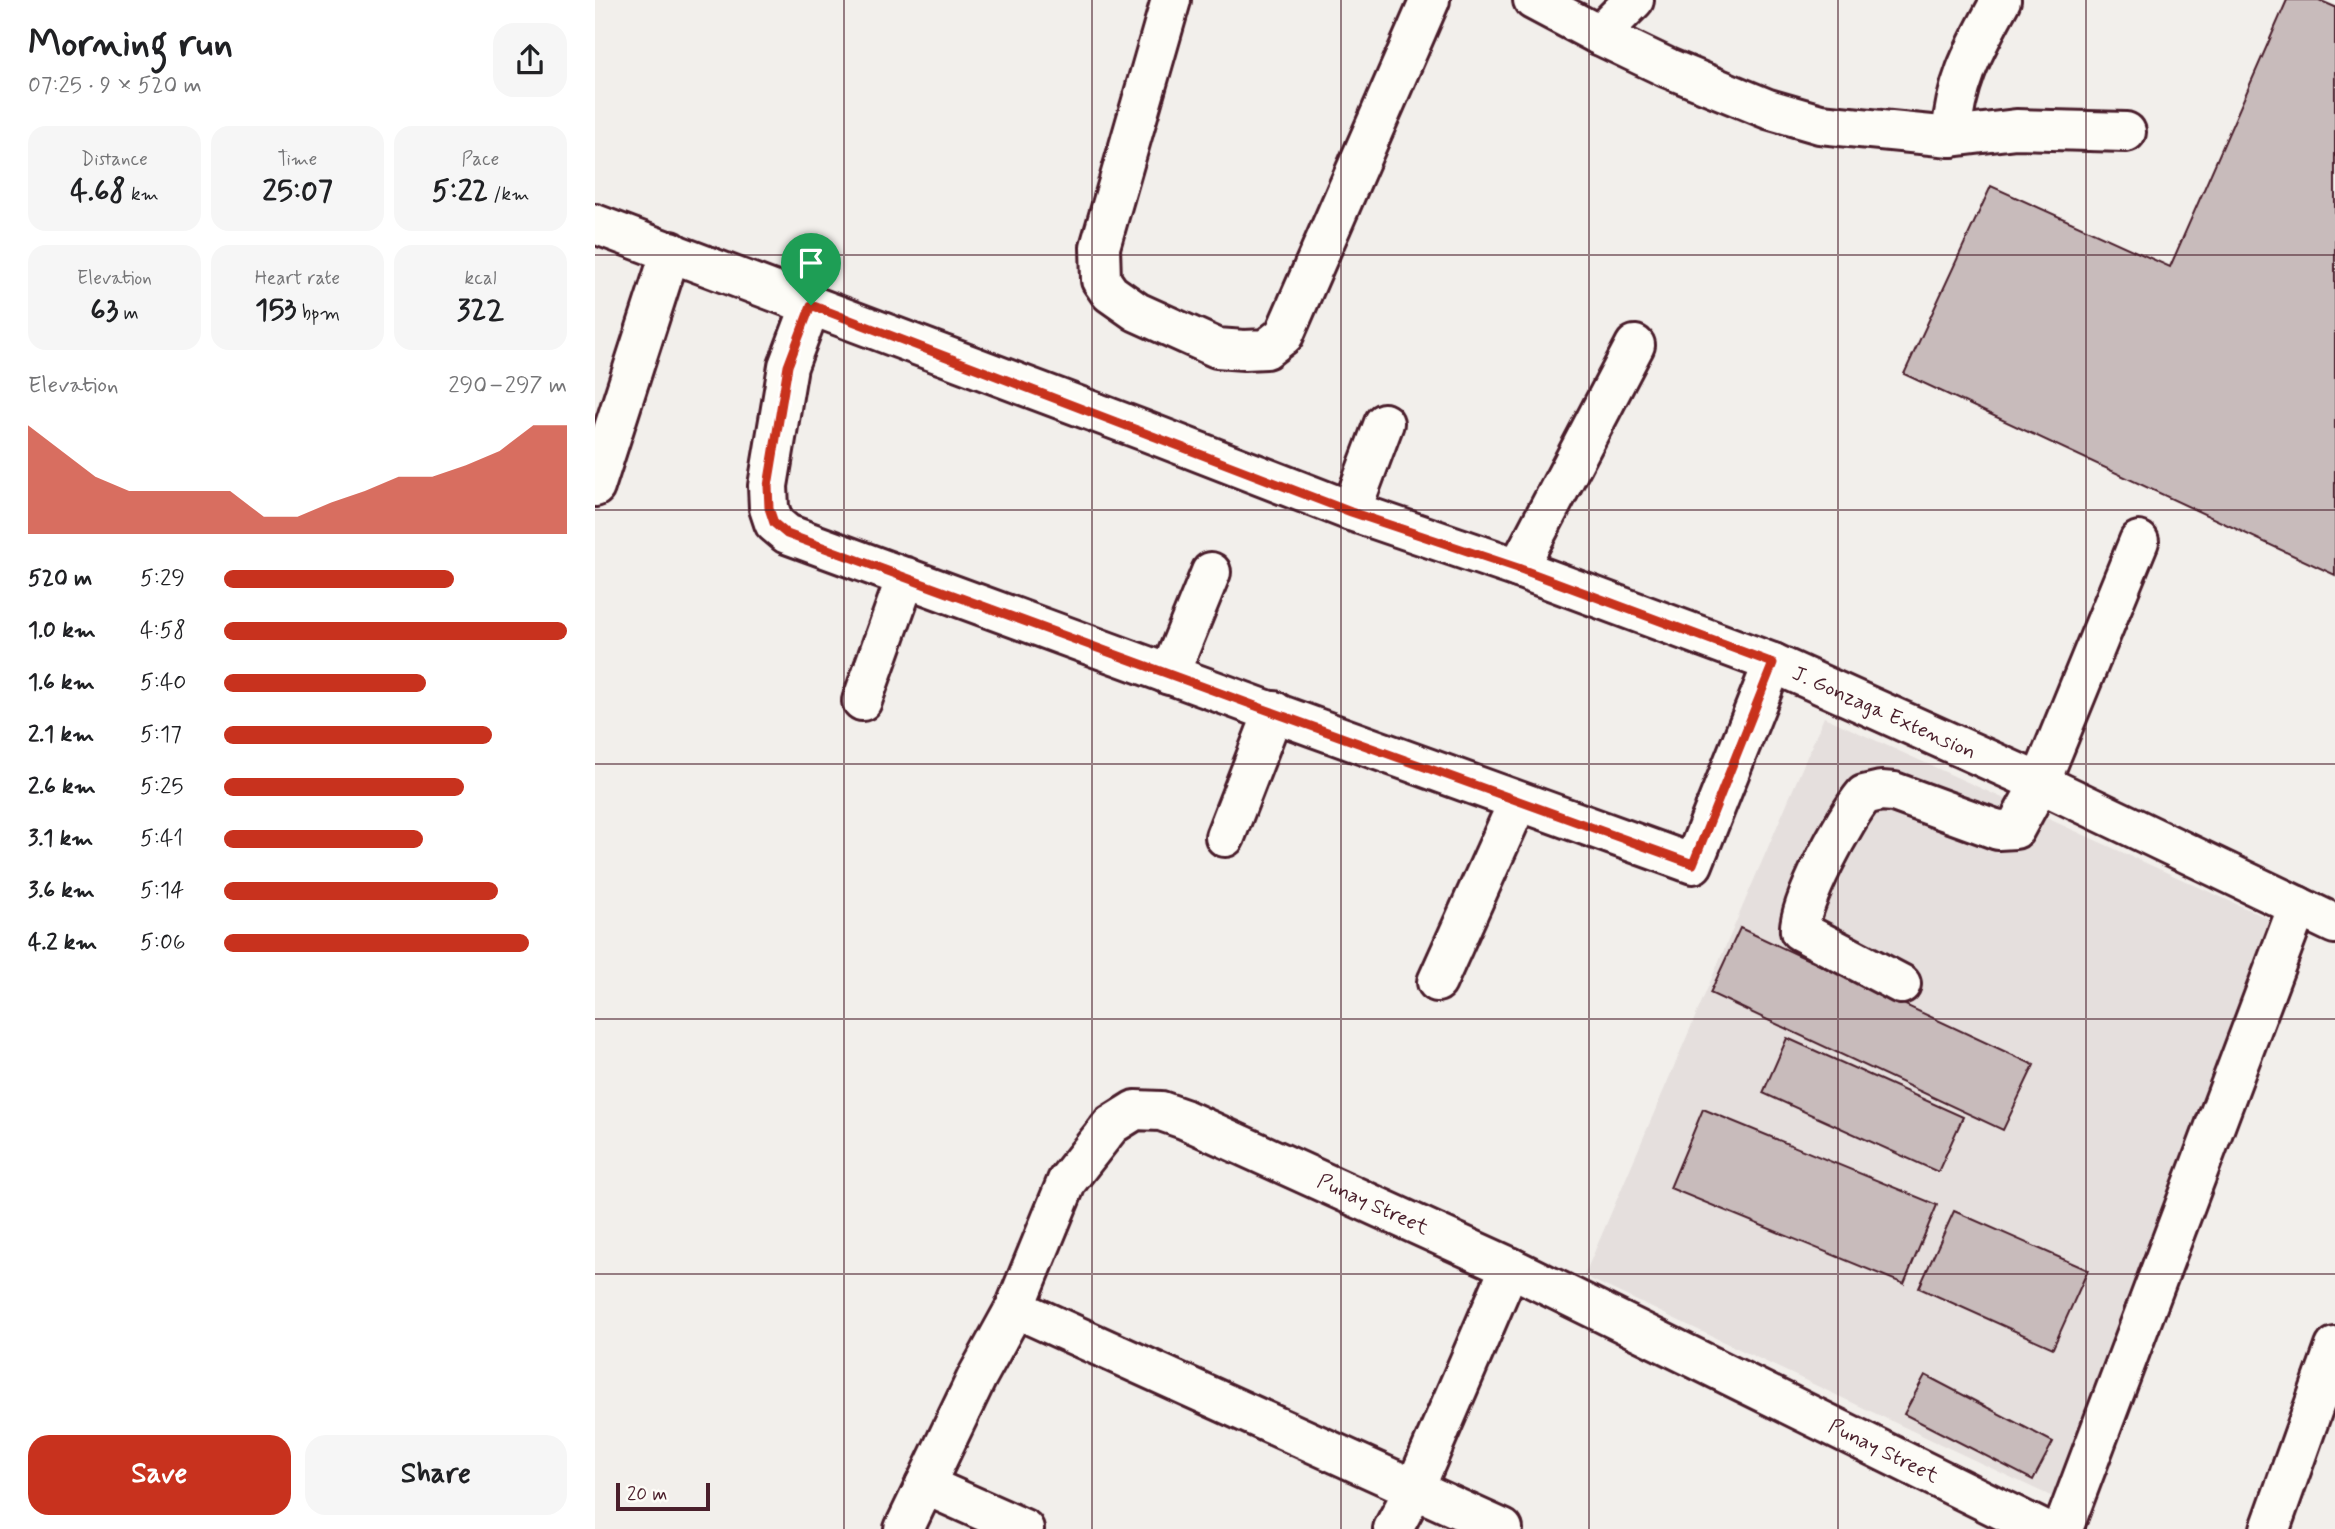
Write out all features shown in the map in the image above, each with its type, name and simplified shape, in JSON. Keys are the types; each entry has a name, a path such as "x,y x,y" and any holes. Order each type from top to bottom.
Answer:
{"street":[{"path":"1171,0 1100,247 1101,280 1110,293 1137,312 1217,348 1244,350 1266,349 1284,335 1430,0"},
{"path":"1533,0 1668,68 1768,109 1819,124 1951,136 2015,129 2126,132"},
{"path":"1599,35 1634,0"},
{"path":"1951,136 1957,96 1968,61 2001,0"},
{"name":"J. Gonzaga Extension","path":"595,224 1351,512 1518,568 1773,663 2040,783 2335,924"},
{"path":"595,487 671,251"},
{"path":"811,305 788,366 768,486 769,508 774,523 787,534 1693,864 1773,663"},
{"path":"1518,568 1635,345"},
{"path":"1351,512 1384,423"},
{"path":"1901,984 1800,930 1802,913 1840,831 1860,800 1871,793 1894,792 1999,830 2012,830 2040,783 2139,541"},
{"path":"1169,675 1211,572"},
{"path":"862,701 906,577"},
{"path":"1225,837 1274,711"},
{"path":"1437,982 1518,802"},
{"path":"2063,1529 2298,906"},
{"name":"Punay Street","path":"904,1529 977,1377 1015,1308 1067,1181 1111,1125 1135,1110 1161,1111 1184,1119 1510,1267 2042,1529"},
{"path":"1393,1529 1415,1488 1510,1267"},
{"path":"1015,1308 1503,1529"},
{"path":"2270,1529 2335,1347"},
{"path":"925,1485 1024,1529"}],"shaded area":[{"path":"1824,717 2287,927 2057,1499 1584,1276"}],"building":[{"path":"2287,0 2319,0 2335,7 2335,575 1904,374 1991,186 2170,267"},
{"path":"1740,928 2034,1065 2003,1130 1710,993"},
{"path":"1787,1038 1963,1117 1938,1172 1763,1093"},
{"path":"1703,1109 1937,1205 1904,1284 1670,1188"},
{"path":"1954,1211 2088,1270 2053,1348 1919,1288"},
{"path":"1925,1375 2053,1442 2033,1480 1904,1414"}],"route":[{"path":"811,305 1351,512 1518,568 1773,663 1693,864 787,534 774,523 769,508 768,486 788,366 811,305"}]}
